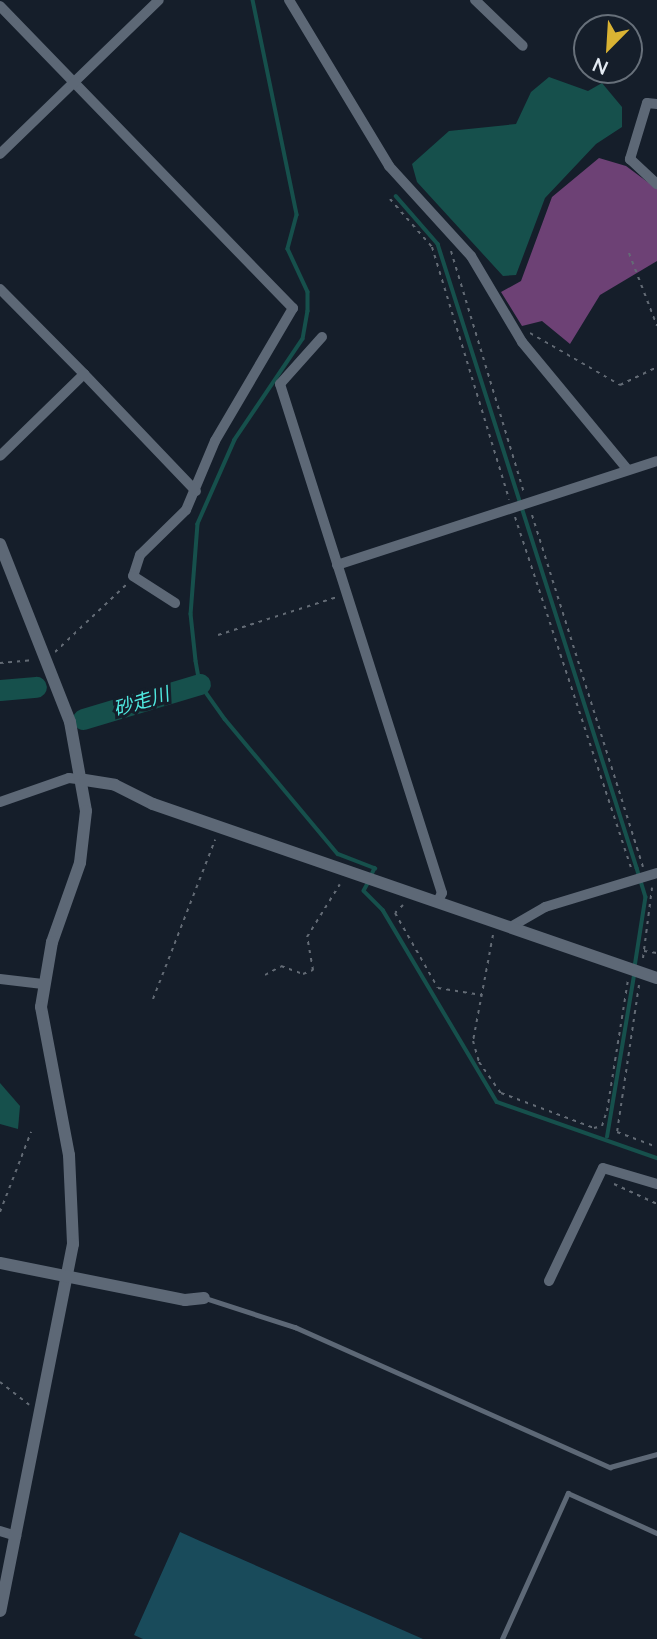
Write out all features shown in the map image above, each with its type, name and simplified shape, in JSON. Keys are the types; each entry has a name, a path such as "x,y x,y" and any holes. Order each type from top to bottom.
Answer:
{"street":[{"path":"0,154 159,0"},
{"path":"289,0 389,166 451,234 519,335 628,470"},
{"path":"475,0 523,46"},
{"path":"0,6 293,308 215,441 186,510 144,546 133,576 175,603"},
{"path":"657,104 648,103 629,159 657,184"},
{"path":"0,289 195,491"},
{"path":"322,337 277,382 442,893 438,901"},
{"path":"0,456 84,374"},
{"path":"337,565 657,461"},
{"path":"0,544 44,659 85,780 80,863 43,984 44,1045 74,1197 68,1278 0,1611"},
{"path":"0,802 69,779 115,785 220,827 513,925 657,978"},
{"path":"513,925 545,907 643,876"},
{"path":"0,979 43,984"},
{"path":"549,1281 598,1173 612,1167 657,1184"},
{"path":"0,1263 185,1300 204,1297"},
{"path":"0,1531 16,1536"}],"lane":[{"path":"204,1297 295,1327 610,1466 657,1454"},
{"path":"502,1639 568,1493 657,1533"}],"path":[{"path":"390,199 432,247 514,508 653,899 644,951 636,971 600,1128 496,1090 473,1049 498,920"},
{"path":"451,234 457,286 643,876"},
{"path":"629,253 657,326"},
{"path":"519,335 538,335 620,385 657,367"},
{"path":"0,663 44,659 117,598 133,576"},
{"path":"218,635 346,594"},
{"path":"153,999 220,827"},
{"path":"265,975 281,966 303,974 313,970 307,937 348,871"},
{"path":"405,903 395,913 438,988 482,995"},
{"path":"644,951 657,953"},
{"path":"636,971 617,1132 657,1147"},
{"path":"0,1212 31,1132"},
{"path":"598,1173 657,1204"},
{"path":"0,1382 41,1409"}],"shaded area":[{"path":"549,77 588,91 603,84 622,107 622,127 596,144 545,198 516,275 503,276 417,182 412,164 449,131 516,124 531,92"},
{"path":"599,158 626,166 657,189 657,261 600,295 570,344 542,321 522,326 501,292 521,281 552,197"},
{"path":"0,1083 20,1106 18,1129 0,1124"}],"building":[{"path":"180,1532 423,1639 143,1639 134,1635"}],"waterway":[{"path":"253,0 297,215 288,249 308,292 308,311 303,339 235,440 198,524 191,614 196,661 200,684 225,719 338,854 375,868 372,875"},
{"path":"396,196 438,244 646,897 635,967"},
{"name":"砂走川","path":"83,719 200,684"},
{"name":"砂走川","path":"0,690 36,687"},
{"path":"369,882 364,891 383,910 497,1102 657,1158"},
{"path":"607,1137 634,975"}]}
